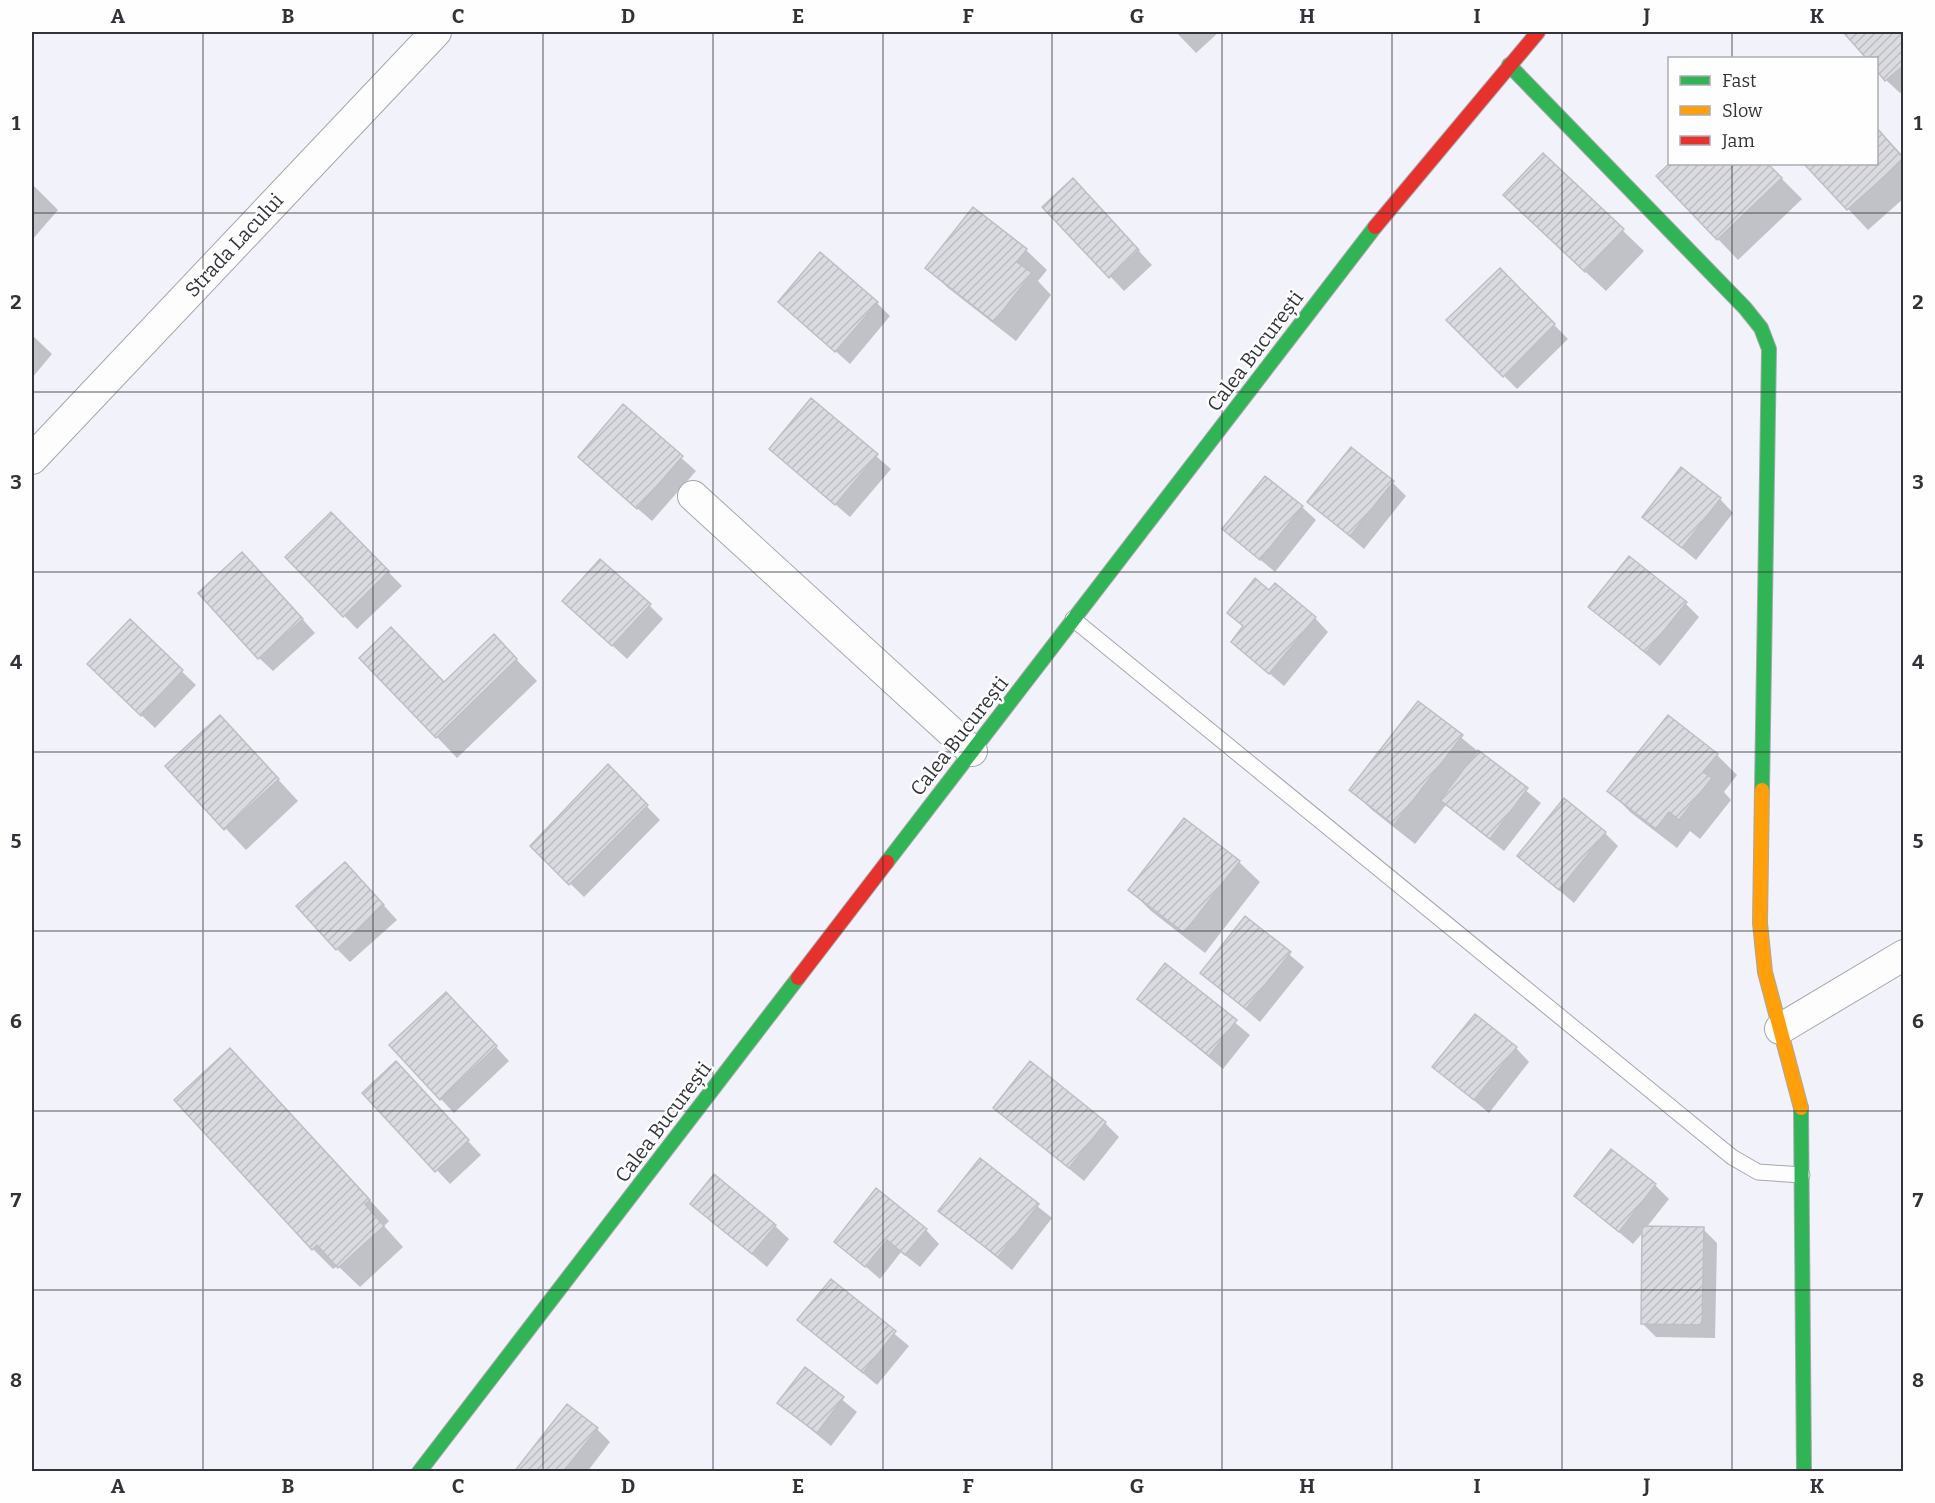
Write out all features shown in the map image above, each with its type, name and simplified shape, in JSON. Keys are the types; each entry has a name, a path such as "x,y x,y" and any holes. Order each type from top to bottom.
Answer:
{"main road":[{"name":"Calea București","path":"419,1472 1351,257 1538,32"},
{"path":"1509,65 1745,308 1761,328 1769,349 1771,370 1760,923 1765,972 1800,1098 1803,1135 1804,1472"}],"street":[{"name":"Strada Lacului","path":"32,459 436,32"},
{"path":"693,496 972,751"},
{"path":"1780,1029 1904,955"}],"lane":[{"path":"1073,619 1732,1157 1758,1172 1803,1175"}],"building":[{"path":"1843,32 1904,32 1904,65 1885,81 1878,72 1878,57 1865,57"},
{"path":"1878,129 1904,159 1847,210 1805,165 1878,165"},
{"path":"1543,153 1624,229 1585,272 1503,195"},
{"path":"1668,165 1769,165 1782,178 1717,240 1656,176"},
{"path":"1073,178 1139,250 1109,278 1042,207"},
{"path":"973,207 1027,249 1017,262 1032,273 994,322 925,268"},
{"path":"820,252 878,302 835,352 778,302"},
{"path":"1500,268 1555,324 1503,377 1446,320"},
{"path":"811,398 878,454 835,505 769,449"},
{"path":"623,404 683,456 637,509 578,457"},
{"path":"1351,447 1394,481 1350,536 1307,502"},
{"path":"1681,467 1721,498 1682,548 1642,517"},
{"path":"1265,476 1303,506 1260,560 1222,529"},
{"path":"331,512 389,571 343,617 285,557"},
{"path":"242,552 303,619 258,659 198,593"},
{"path":"1629,556 1687,602 1646,653 1588,607"},
{"path":"600,559 651,604 612,646 562,601"},
{"path":"1255,578 1269,590 1275,583 1316,617 1269,674 1231,642 1243,626 1227,613"},
{"path":"130,619 183,670 141,716 87,664"},
{"path":"391,627 444,682 494,634 517,659 436,738 359,658"},
{"path":"1418,701 1463,735 1394,825 1349,790"},
{"path":"220,715 279,779 224,830 165,766"},
{"path":"1668,715 1718,754 1703,772 1712,778 1679,820 1669,812 1656,829 1607,791"},
{"path":"1478,750 1528,788 1490,839 1440,800"},
{"path":"608,764 648,805 569,885 530,846"},
{"path":"1564,798 1606,832 1559,890 1517,856"},
{"path":"1184,818 1240,861 1184,933 1128,890"},
{"path":"345,862 384,905 336,950 296,906"},
{"path":"1245,916 1291,952 1246,1009 1200,973"},
{"path":"1165,963 1237,1020 1209,1056 1137,999"},
{"path":"446,992 497,1046 440,1100 389,1045"},
{"path":"1475,1014 1517,1047 1474,1100 1432,1067"},
{"path":"230,1048 370,1200 365,1204 384,1226 338,1268 317,1245 312,1250 174,1100"},
{"path":"396,1061 469,1140 435,1172 362,1093"},
{"path":"1030,1061 1106,1122 1069,1168 993,1108"},
{"path":"1611,1149 1656,1184 1619,1232 1574,1196"},
{"path":"980,1158 1039,1204 998,1257 938,1211"},
{"path":"714,1174 776,1225 752,1254 690,1204"},
{"path":"876,1188 927,1229 905,1255 887,1240 865,1267 834,1242"},
{"path":"1642,1226 1704,1227 1702,1325 1641,1324"},
{"path":"831,1279 896,1331 863,1373 797,1320"},
{"path":"805,1367 844,1397 817,1433 777,1403"},
{"path":"567,1404 598,1428 563,1472 514,1472"}],"traffic: fast":[{"path":"1509,65 1745,308 1761,328 1769,349 1762,790"},
{"path":"887,862 1375,227"},
{"path":"419,1472 798,978"},
{"path":"1801,1108 1804,1472"}],"traffic: slow":[{"path":"1762,790 1760,923 1765,972 1801,1108"}],"traffic: jam":[{"path":"1375,227 1538,32"},
{"path":"798,978 887,862"}]}
